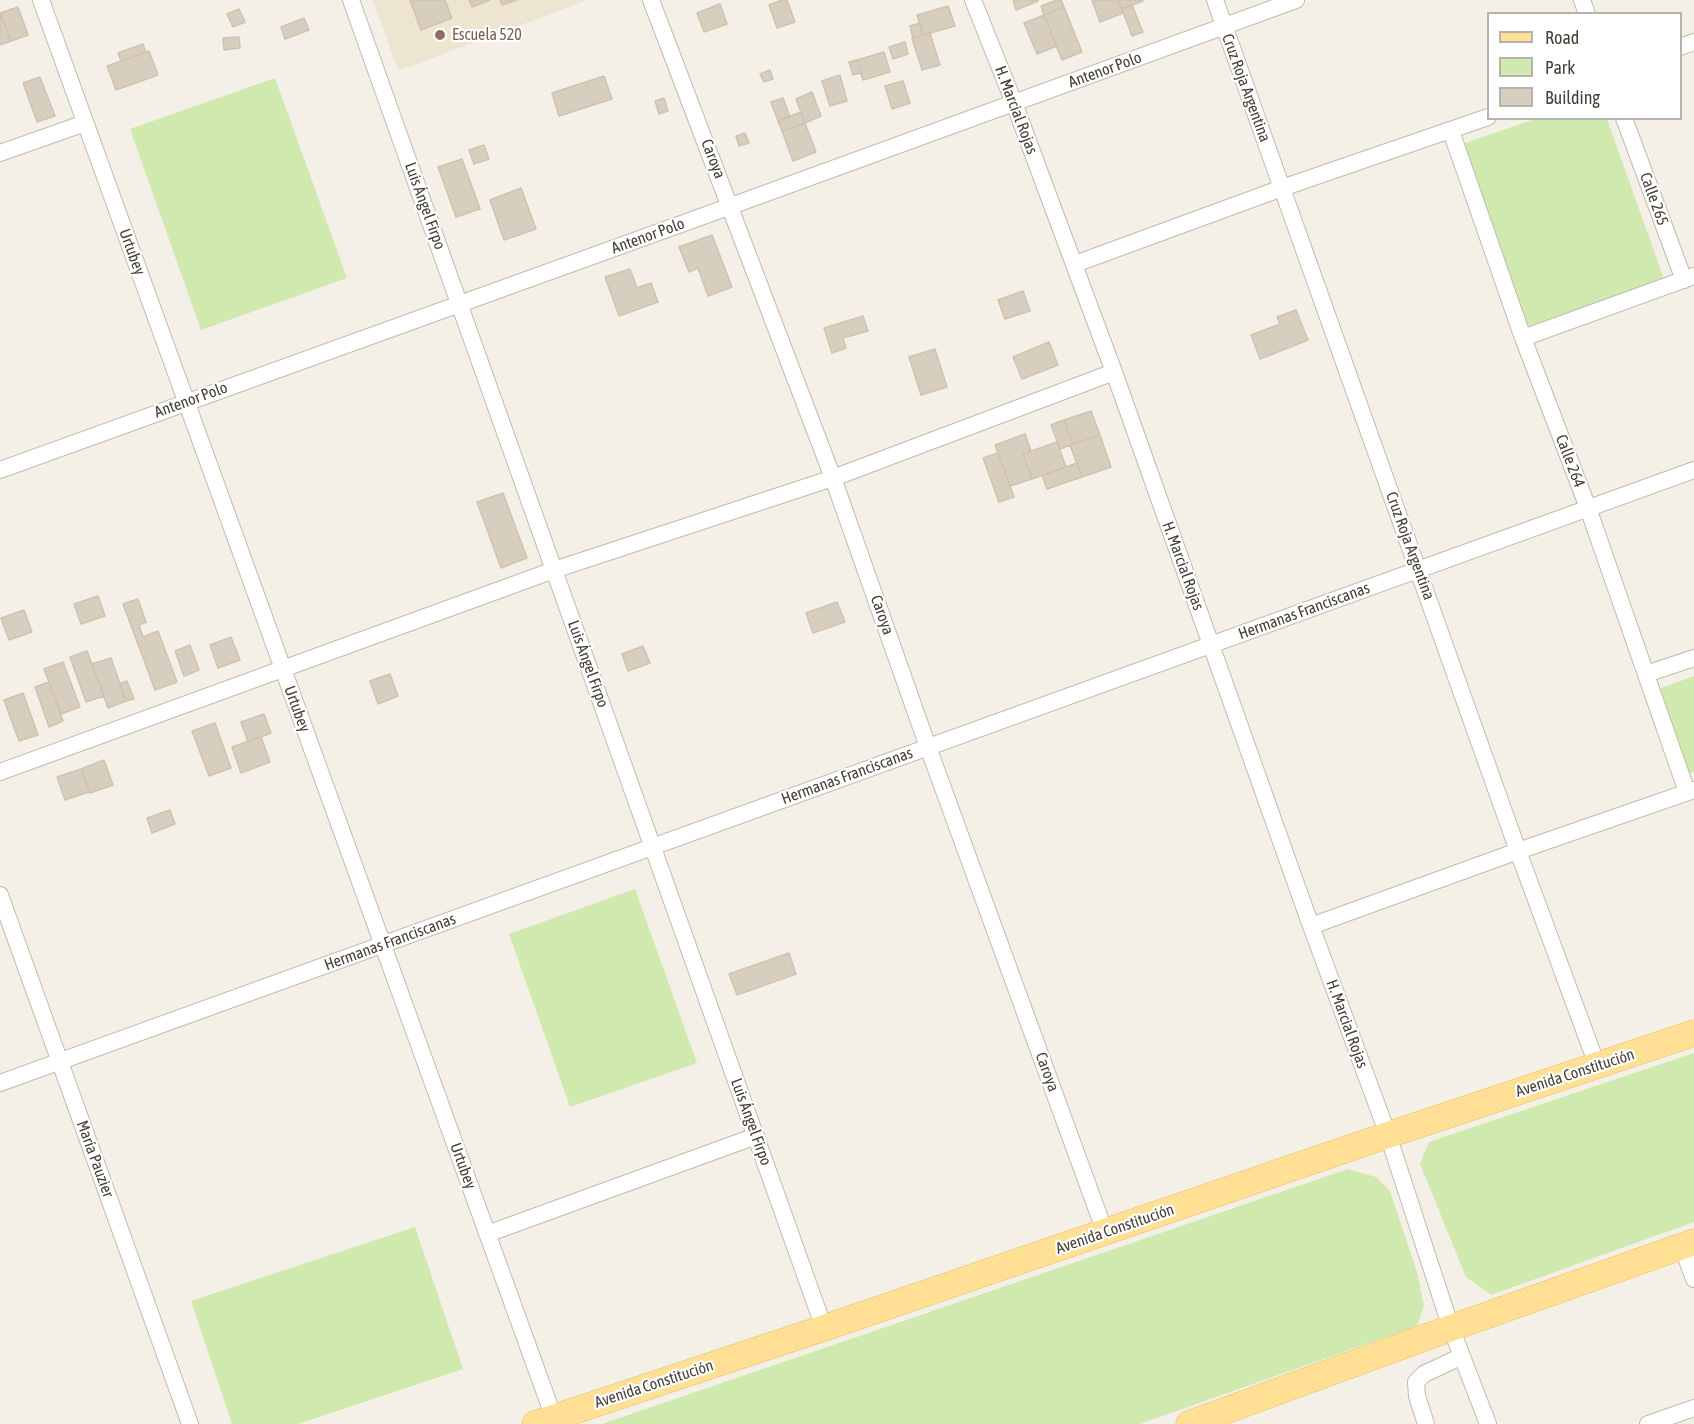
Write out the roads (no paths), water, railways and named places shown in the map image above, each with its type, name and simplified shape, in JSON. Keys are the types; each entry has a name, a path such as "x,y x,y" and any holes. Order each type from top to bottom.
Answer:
{"main road":[{"name":"Avenida Constitución","path":"544,1421 1694,1033"},
{"path":"1189,1424 1688,1244"}],"street":[{"name":"Urtubey","path":"41,0 487,1234 544,1421"},
{"name":"Luis Ángel Firpo","path":"351,0 824,1328"},
{"name":"Caroya","path":"651,0 833,478 928,747 1106,1232"},
{"name":"H. Marcial Rojas","path":"973,0 1014,103 1114,372 1311,926 1388,1135 1451,1328"},
{"name":"Cruz Roja Argentina","path":"1215,0 1518,851 1597,1065"},
{"name":"Antenor Polo","path":"0,470 1296,0"},
{"path":"1075,264 1487,117"},
{"name":"Calle 265","path":"1625,120 1689,278"},
{"path":"0,153 85,123"},
{"name":"Calle 264","path":"1451,130 1523,338 1588,508 1646,674 1691,791"},
{"path":"1523,338 1689,278"},
{"path":"0,772 554,570 833,478 1114,372"},
{"name":"Hermanas Franciscanas","path":"0,1083 1694,470"},
{"path":"1646,674 1694,658"},
{"path":"1311,926 1691,791"},
{"name":"María Pauzier","path":"0,895 190,1424"},
{"path":"487,1234 756,1136"},
{"path":"1688,1244 1694,1279"},
{"path":"1451,1328 1488,1424"},
{"path":"1426,1424 1416,1396 1416,1382 1424,1374 1462,1356"},
{"path":"1648,1424 1694,1408"}],"place":[{"name":"Escuela 520","path":"440,35"}]}
